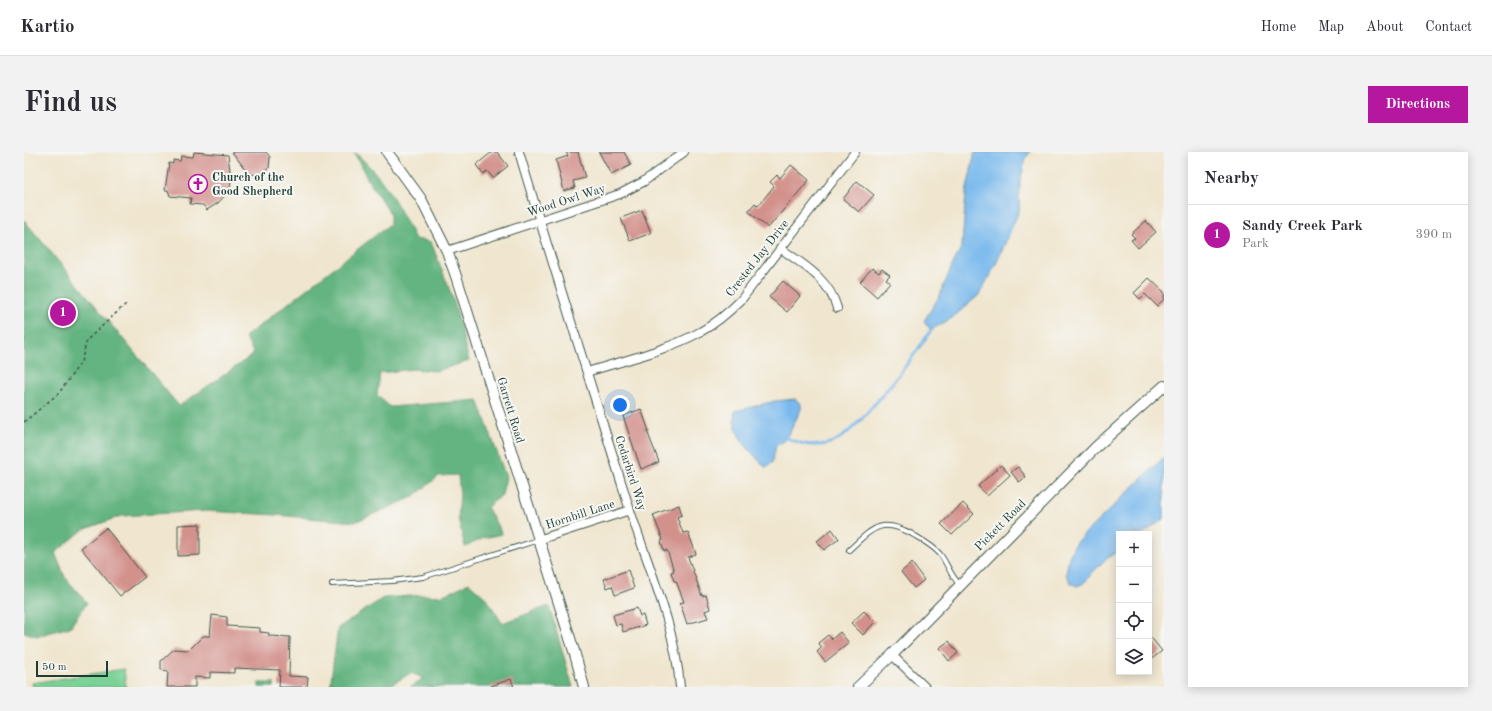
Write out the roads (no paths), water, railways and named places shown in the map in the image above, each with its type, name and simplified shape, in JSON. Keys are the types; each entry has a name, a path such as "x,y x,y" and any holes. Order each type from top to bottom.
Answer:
{"street":[{"name":"Garrett Road","path":"387,152 421,199 447,251 574,651 584,687"},
{"name":"Cedarbird Way","path":"519,152 630,510 658,593 678,661 680,687"},
{"name":"Wood Owl Way","path":"447,251 620,194 648,179 684,152"},
{"name":"Crested Jay Drive","path":"587,372 672,344 700,333 724,315 741,300 855,152"},
{"path":"780,248 818,275 834,297 837,308"},
{"name":"Pickett Road","path":"858,687 892,655 1096,447 1164,386"},
{"name":"Hornbill Lane","path":"538,540 630,510"},
{"path":"892,655 925,687"}],"lane":[{"path":"849,550 880,526 893,526 924,541 936,551 960,586"},
{"path":"332,584 392,581 423,577 538,540"}],"water":[{"path":"975,152 1030,152 1026,158 1020,181 1019,211 997,262 979,295 952,318 931,330 924,321 940,295 962,246 966,193"},
{"path":"795,399 801,404 801,409 787,438 776,446 772,463 766,468 743,442 739,435 734,420 735,411 775,401"},
{"path":"1164,457 1164,519 1146,531 1116,531 1116,552 1100,565 1087,580 1077,586 1071,583 1066,574 1069,557 1076,542"}],"waterway":[{"path":"787,438 805,444 817,445 835,441 845,434 872,408 913,356 931,330"}],"place":[{"name":"Church of the Good Shepherd","path":"198,184"},
{"name":"Sandy Creek Park","path":"63,313"}]}
